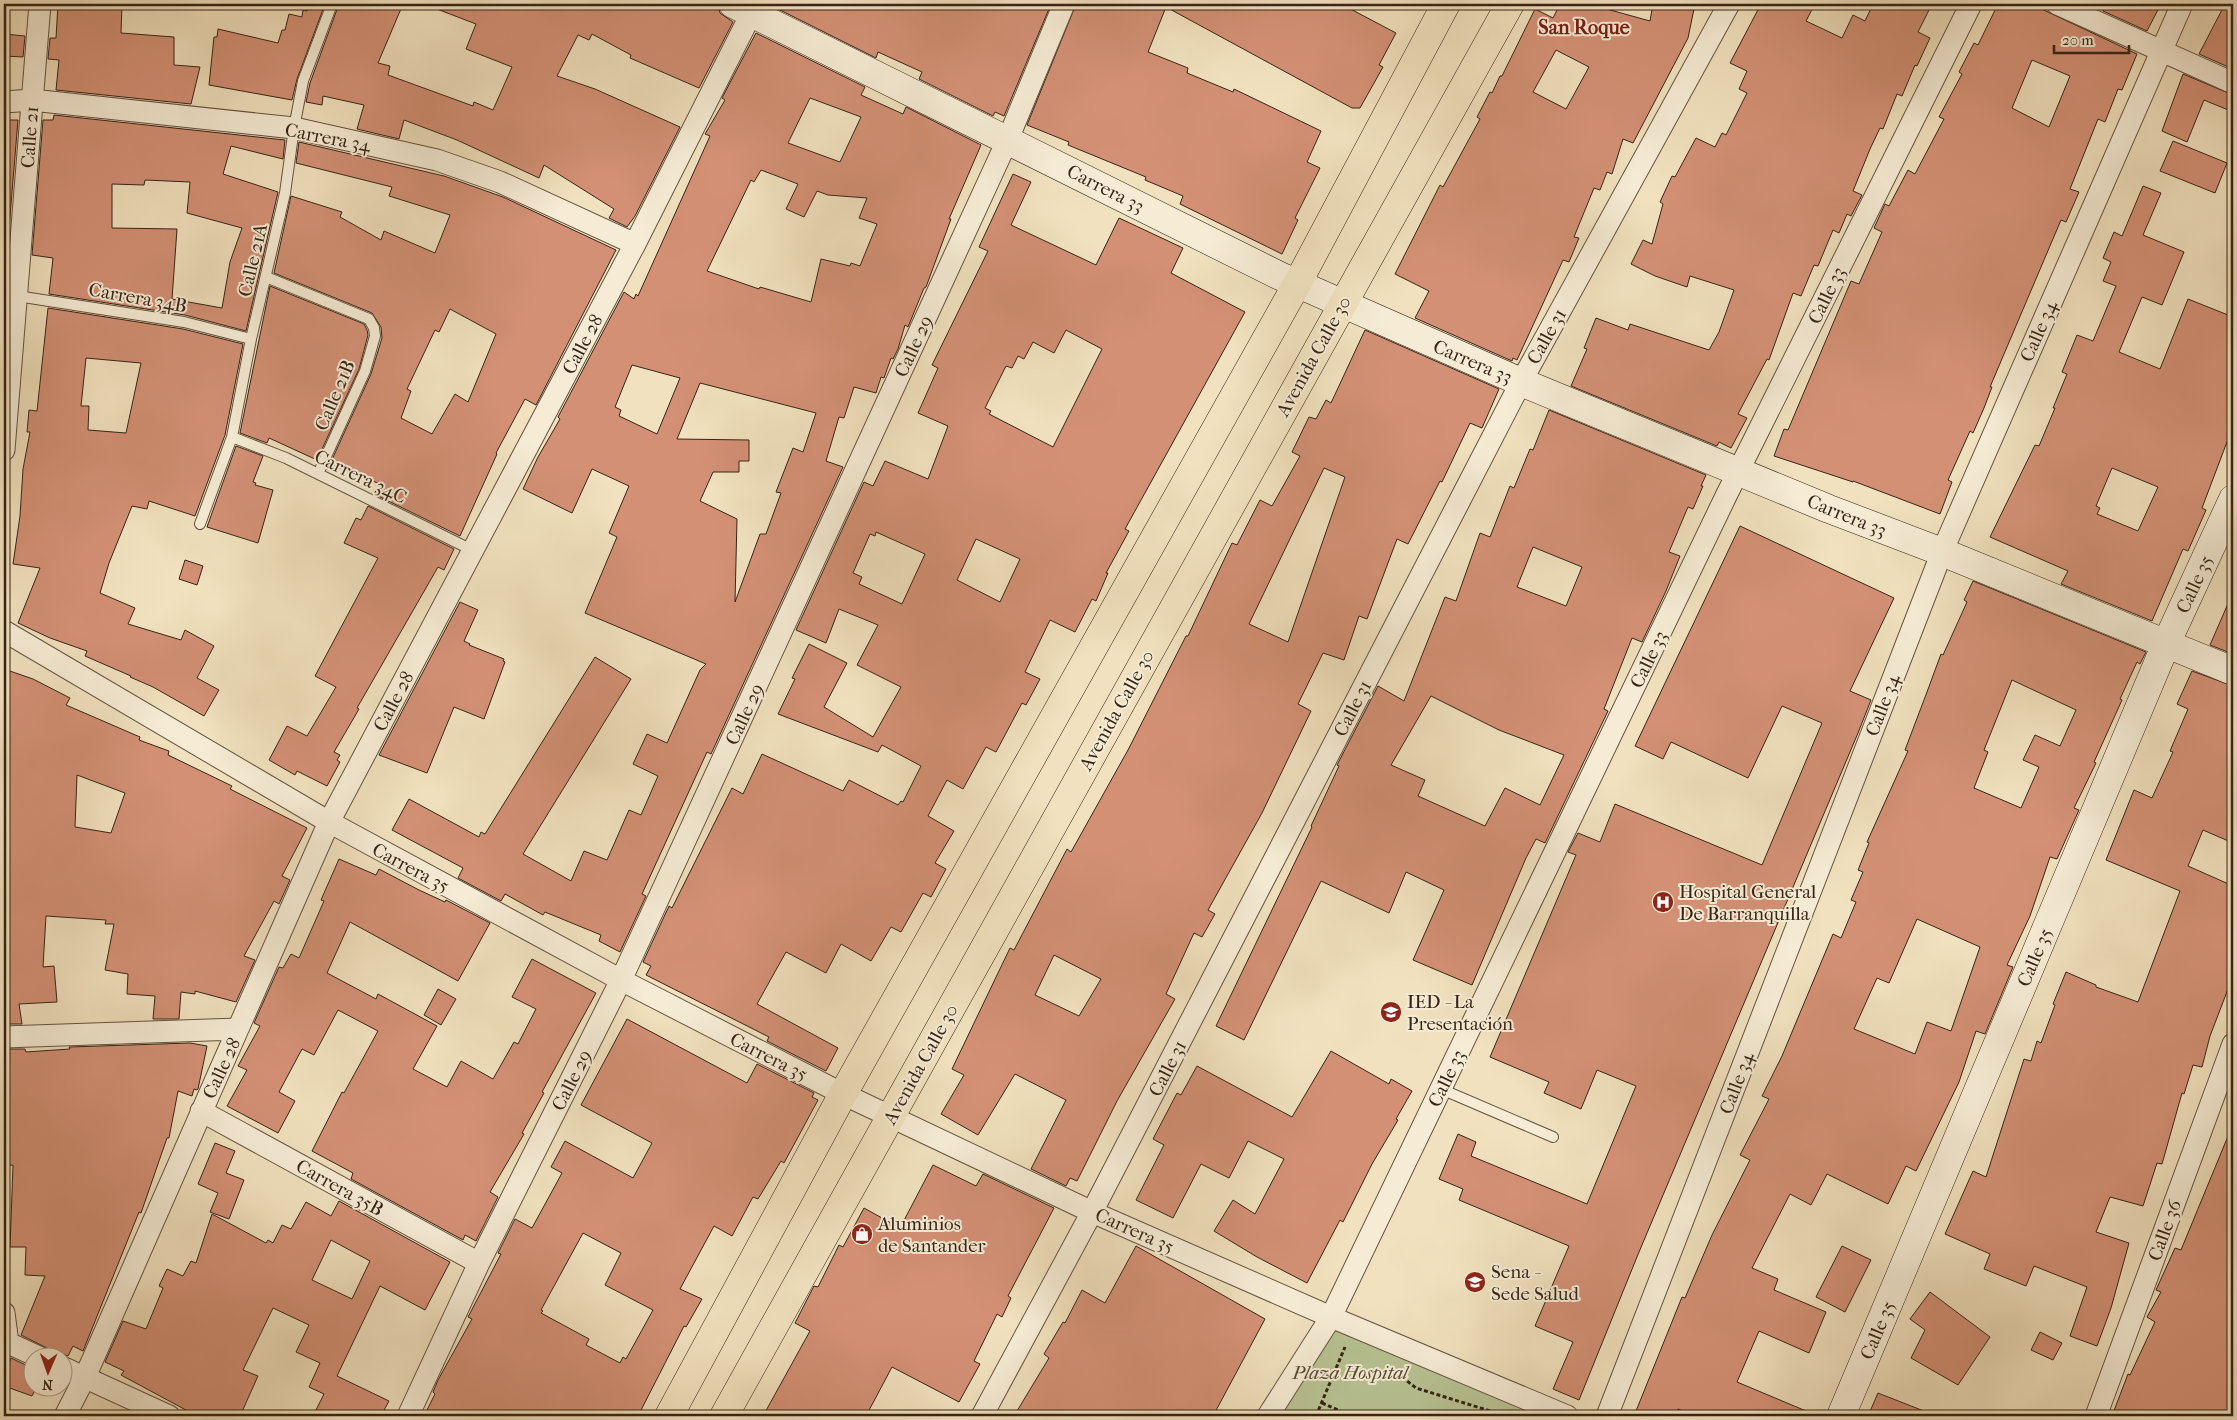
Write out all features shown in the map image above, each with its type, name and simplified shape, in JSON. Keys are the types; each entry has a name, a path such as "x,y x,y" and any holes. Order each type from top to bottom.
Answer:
{"highway":[{"path":"669,1416 842,1094 1297,284 1446,4"},
{"name":"Avenida Calle 30","path":"724,1416 1510,4"}],"street":[{"name":"Calle 21","path":"4,450 40,4"},
{"name":"Calle 29","path":"408,1416 479,1263 621,980 1008,139 1064,4"},
{"name":"Calle 31","path":"982,1416 1092,1212 1521,382 1729,4"},
{"name":"Calle 33","path":"1268,1416 1331,1317 1739,470 1971,4"},
{"path":"2057,4 2233,83"},
{"name":"Calle 34","path":"1607,1416 1942,552 2182,4"},
{"name":"Carrera 33","path":"747,7 1297,284 1521,382 1739,470 1828,509 1942,552 2233,671"},
{"name":"Calle 28","path":"65,1416 85,1377 329,822 635,244 747,7"},
{"name":"Carrera 34","path":"4,102 32,100 294,128 436,160 500,182 635,244"},
{"name":"Calle 35","path":"1841,1416 2166,644 2233,499"},
{"name":"Carrera 35","path":"4,631 329,822 621,980 842,1094 891,1115 1092,1212 1331,1317 1567,1416"},
{"path":"4,1037 238,1029"},
{"name":"Calle 36","path":"2096,1416 2233,1044"},
{"name":"Carrera 35B","path":"200,1112 479,1263"},
{"path":"4,1313 6,1342 22,1349"},
{"path":"72,1371 169,1416"}],"lane":[{"name":"Calle 21A","path":"200,524 232,437 251,339 285,193 303,81 332,4"},
{"name":"Calle 21B","path":"266,277 369,319 374,328 375,336 365,371 318,474"},
{"name":"Carrera 34B","path":"17,296 120,310 184,322 251,339"},
{"name":"Carrera 34C","path":"232,437 286,458 472,550"},
{"path":"1441,1089 1553,1136"}],"path":[{"path":"1316,1416 1354,1326"},
{"path":"1322,1403 1352,1416"}],"green space":[{"name":"Plaza Hospital","path":"1331,1317 1567,1416 1271,1416"}],"building":[{"path":"58,4 122,4 121,33 174,37 174,65 200,67 191,104 56,90 59,60 48,59 50,38 56,38"},
{"path":"309,4 325,4 297,79 292,100 209,85 214,37 217,37 218,29 278,43 282,30 285,30 289,14 302,17 303,10 307,11"},
{"path":"339,4 403,4 378,63 390,66 388,75 473,106 474,102 493,110 512,67 466,49 476,24 429,6 429,4 718,4 720,13 733,22 699,88 630,58 631,55 592,34 589,40 578,35 557,76 595,89 680,127 635,216 627,227 609,218 614,209 544,165 539,178 457,140 404,120 399,139 357,129 364,105 323,96 322,105 306,102 310,83"},
{"path":"768,4 1051,4 1004,116 995,112 993,116 919,79 922,72 878,52 876,58"},
{"path":"1076,4 1341,4 1396,33 1379,65 1383,67 1360,108 1352,108 1166,7 1148,52 1188,68 1187,73 1233,92 1234,89 1321,131 1307,162 1320,168 1295,218 1298,220 1282,254 1180,204 1183,196 1145,180 1146,177 1068,145 1069,142 1027,125"},
{"path":"1560,4 1594,4 1650,21 1653,4 1695,4 1688,38 1633,143 1623,139 1612,174 1607,172 1600,190 1594,188 1574,237 1579,238 1569,262 1563,260 1517,360 1513,358 1512,361 1415,318 1429,291 1395,274 1440,185 1443,187 1480,119 1477,117 1490,92 1492,93 1500,76 1502,76 1535,9 1553,18","holes":["1556,50 1589,67 1566,109 1533,92"]},
{"path":"1761,4 1815,4 1806,21 1842,38 1853,15 1865,21 1873,4 1932,4 1918,32 1930,38 1917,66 1915,65 1902,96 1897,94 1883,129 1880,128 1870,149 1853,191 1862,195 1851,216 1847,214 1839,233 1833,230 1818,266 1814,265 1801,296 1793,293 1769,360 1767,359 1738,414 1747,418 1731,448 1719,442 1717,446 1571,386 1587,349 1584,348 1596,318 1628,330 1630,324 1709,350 1719,332 1734,290 1690,276 1687,287 1655,276 1631,264 1643,240 1652,244 1663,204 1660,202 1672,176 1675,177 1696,138 1715,147 1722,133 1726,135 1747,93 1739,89 1747,71 1730,63"},
{"path":"1998,4 2031,4 2137,54 2122,90 2118,89 2105,122 2098,119 2070,189 2079,192 2066,222 2061,220 1990,387 1992,387 1984,408 1973,433 1970,431 1948,480 1952,482 1940,514 1853,481 1774,456 1784,429 1788,430 1851,281 1859,284 1882,232 1874,228 1885,204 1889,206 1908,170 1915,174 1944,119 1939,117 1962,74 1959,72 1974,43 1978,45","holes":["2032,60 2070,76 2049,127 2012,108"]},
{"path":"2106,4 2161,4 2147,31 2103,11"},
{"path":"2225,4 2233,4 2233,69 2199,54"},
{"path":"756,33 865,87 861,95 903,114 906,107 981,145 949,219 951,219 926,287 908,327 905,325 898,349 893,359 891,358 884,378 881,377 876,393 854,387 844,418 839,417 826,461 843,467 711,754 707,752 642,894 646,896 620,952 599,941 601,935 545,912 543,915 505,894 501,901 458,878 463,868 392,830 409,799 479,837 481,832 485,834 595,657 631,679 523,854 571,881 584,851 607,860 629,810 641,815 658,776 633,764 647,734 667,743 700,670 706,664 585,613 617,537 609,533 629,486 592,469 572,513 523,489 538,457 560,419 558,417 624,292 634,299 636,294 638,296 710,136 705,134 725,100 722,98","holes":["810,98 861,117 840,162 788,143","761,170 798,184 786,209 804,217 817,191 828,195 867,198 859,218 877,224 860,266 851,263 850,266 821,259 811,302 760,287 759,289 707,271 751,180 754,182","632,365 680,378 657,434 619,416 621,410 615,407","700,383 816,413 803,452 793,448 776,492 781,493 766,534 760,534 735,602 737,519 700,501 713,472 739,472 739,461 749,461 749,440 677,439"]},
{"path":"4,34 25,36 23,57 4,56"},
{"path":"2183,74 2233,95 2233,112 2204,100 2187,142 2162,131"},
{"path":"54,115 285,140 283,159 231,146 223,174 278,192 246,331 185,315 49,294 53,258 32,255 43,120 53,120","holes":["145,180 190,182 187,213 242,228 230,262 222,308 172,299 177,229 112,228 112,184 144,185"]},
{"path":"4,120 18,120 7,252 4,252"},
{"path":"2173,141 2227,163 2215,193 2160,171"},
{"path":"299,142 444,176 503,197 616,250 536,405 525,399 496,453 460,536 374,494 380,484 330,464 371,374 382,338 381,327 372,313 274,273 291,196 342,212 340,217 381,240 384,231 435,253 450,215 389,196 392,187 296,163","holes":["450,309 496,334 468,402 455,394 432,434 401,418 411,391 407,389 435,330 439,332"]},
{"path":"1013,174 1031,182 1011,225 1096,265 1119,218 1183,248 1171,273 1245,312 1125,529 1129,531 1106,573 1108,573 1096,601 1092,599 1075,632 1050,620 1025,672 1040,679 1026,705 1022,703 996,752 986,747 963,789 947,780 928,816 954,831 935,863 946,869 931,897 923,893 901,932 891,927 871,961 841,944 826,973 786,952 757,1004 838,1048 826,1071 767,1041 769,1037 646,975 651,966 643,962 669,906 672,908 732,788 743,794 762,754 843,791 849,780 898,805 901,801 903,802 921,766 882,745 878,752 778,714 795,679 792,678 809,644 847,663 824,707 873,737 901,687 857,665 878,625 839,609 826,643 796,630 864,482 873,486 885,461 928,479 948,426 918,413 938,368 932,365 988,251 979,247","holes":["1066,330 1102,349 1053,447 989,414 991,411 985,408 1006,366 1012,368 1018,356 1024,359 1033,342 1054,353","876,532 925,554 902,604 859,584 862,577 853,573 870,534 875,536","976,539 1020,559 1000,602 957,580"]},
{"path":"2143,186 2161,193 2143,235 2184,252 2162,305 2142,297 2119,352 2160,369 2188,299 2233,317 2233,426 2202,508 2206,510 2188,551 2183,549 2152,621 2061,584 2068,571 1990,537 2035,445 2039,446 2067,374 2062,372 2077,335 2093,341 2116,286 2103,281 2111,262 2103,258 2114,232 2122,236","holes":["2112,468 2158,487 2138,531 2097,514 2100,508 2096,506"]},
{"path":"270,286 364,324 367,330 368,335 359,369 317,460 269,438 267,443 240,433"},
{"path":"48,308 183,329 243,344 225,435 195,516 149,501 147,509 132,506 109,563 100,593 135,608 128,624 181,640 185,630 214,646 197,678 219,690 204,716 153,687 85,656 87,651 50,638 18,623 40,568 13,564 20,516 23,469 30,432 27,432 29,410 37,411","holes":["86,358 141,363 126,433 88,430 89,406 81,406"]},
{"path":"1365,330 1499,389 1482,428 1470,423 1442,482 1440,481 1408,544 1397,539 1367,619 1359,616 1344,660 1323,653 1298,704 1311,711 1262,813 1208,910 1215,914 1202,937 1194,933 1166,994 1175,999 1117,1101 1077,1181 1070,1178 1066,1186 1031,1169 1066,1100 1015,1074 978,1135 941,1114 964,1075 952,1069 1010,948 1014,950 1067,849 1071,852 1128,750 1186,636 1188,636 1232,543 1237,545 1260,500 1272,506 1300,456 1292,452 1309,417 1316,419 1326,400 1331,403","holes":["1324,468 1345,477 1288,642 1249,624","1054,955 1101,979 1079,1016 1035,995"]},
{"path":"1549,410 1706,475 1693,509 1688,507 1669,552 1680,556 1666,591 1642,642 1632,638 1604,709 1608,711 1545,843 1536,839 1526,858 1472,985 1413,960 1444,890 1406,872 1389,913 1321,881 1244,1040 1216,1026 1312,827 1339,766 1337,765 1378,686 1404,701 1445,597 1456,601 1480,533 1490,537 1510,486 1514,488 1530,449 1533,450","holes":["1533,547 1582,567 1566,606 1517,587","1431,696 1499,730 1564,755 1540,805 1505,788 1485,826 1418,796 1425,780 1391,765"]},
{"path":"236,446 263,456 253,482 256,483 255,485 273,490 258,543 207,527"},
{"path":"368,506 454,549 444,570 438,567 357,708 359,709 334,752 340,755 337,760 340,762 327,786 297,771 295,775 269,760 287,726 307,736 336,687 315,676 378,558 344,543 356,518 361,520"},
{"path":"1740,526 1894,598 1850,691 1871,700 1639,1252 1579,1400 1553,1389 1573,1342 1535,1326 1569,1246 1459,1200 1463,1189 1439,1179 1458,1134 1476,1142 1471,1156 1587,1204 1636,1086 1597,1070 1581,1109 1544,1093 1549,1082 1490,1057 1576,855 1568,852 1578,833 1600,842 1615,804 1762,865 1822,723 1782,706 1748,778 1671,742 1663,759 1635,746"},
{"path":"185,560 203,566 197,585 179,579"},
{"path":"1973,581 2146,652 2140,664 2137,662 2120,699 2122,700 2094,762 2096,763 2074,808 2079,810 2057,859 2050,857 2030,916 2007,965 2013,967 1985,1034 1976,1031 1959,1082 1916,1171 1906,1166 1888,1204 1827,1174 1811,1205 1790,1194 1752,1268 1778,1279 1774,1290 1826,1312 1809,1353 1759,1331 1737,1382 1818,1416 1695,1416 1678,1409 1675,1416 1634,1416 1682,1297 1685,1298 1712,1235 1750,1160 1740,1155 1769,1099 1762,1096 1782,1056 1833,934 1841,938 1856,902 1851,900 1863,872 1858,870 1869,843 1867,842 1908,751 1905,750 1941,654 1943,655 1967,602 1964,600","holes":["2012,680 2076,710 2060,746 2035,735 2023,760 2039,767 2021,808 1974,788 1988,752 1984,750","1917,919 1980,947 1951,1031 1927,1022 1915,1054 1854,1029 1877,978 1889,983"]},
{"path":"2233,592 2233,654 2210,645"},
{"path":"460,602 478,610 464,641 469,645 504,659 503,661 505,662 484,719 454,707 427,773 379,755"},
{"path":"4,669 33,679 70,698 66,705 140,737 139,740 169,751 168,755 232,786 230,789 307,828 282,876 290,880 279,904 274,901 244,956 255,960 236,1002 195,991 195,994 181,992 179,1019 153,1019 155,996 127,994 128,974 105,970 114,924 105,924 106,920 46,916 43,967 54,966 57,1002 19,1004 22,1024 4,1024","holes":["77,775 125,793 111,833 75,827"]},
{"path":"2192,671 2233,686 2233,843 2203,830 2188,866 2233,886 2233,976 2210,1036 2202,1067 2193,1065 2184,1094 2182,1093 2162,1164 2157,1163 2143,1206 2110,1197 2096,1232 2129,1243 2111,1308 2097,1346 2070,1336 2087,1287 2034,1266 2026,1286 1984,1269 1990,1254 1945,1234 1973,1171 1986,1177 2024,1059 2031,1061 2037,1041 2041,1043 2055,1005 2053,1004 2066,972 2096,985 2096,987 2138,1002 2180,891 2106,860 2134,790 2152,798 2173,752 2170,751 2188,709 2177,704"},
{"path":"339,859 376,875 379,869 490,923 458,981 350,922 327,973 376,999 378,994 437,1026 413,1069 447,1087 461,1061 493,1079 514,1042 518,1044 536,1009 512,997 532,959 596,993 542,1092 544,1093 522,1133 524,1134 490,1192 498,1197 476,1241 465,1235 463,1240 351,1179 353,1173 312,1151 342,1092 344,1093 378,1031 338,1010 314,1055 302,1049 279,1092 295,1101 278,1133 227,1106 247,1070 238,1066 260,1026 254,1023 279,967 283,968 291,954 299,958 324,901 321,900"},
{"path":"438,989 456,999 441,1025 424,1015"},
{"path":"627,1019 747,1083 757,1064 814,1093 812,1097 818,1100 784,1163 781,1161 758,1199 753,1197 732,1236 714,1226 680,1289 702,1299 686,1327 684,1326 638,1416 424,1416 435,1394 433,1392 438,1380 472,1319 468,1317 501,1254 498,1253 515,1219 532,1228 562,1173 551,1167 565,1141 633,1178 652,1143 581,1105","holes":["583,1233 621,1253 605,1285 653,1310 626,1359 623,1357 620,1363 586,1345 589,1339 541,1313 543,1311 541,1310"]},
{"path":"190,1043 207,1046 198,1089 194,1089 192,1096 178,1091 169,1138 167,1138 141,1213 139,1212 83,1351 73,1346 72,1348 47,1348 21,1335 45,1276 25,1275 26,1247 10,1247 13,1165 4,1166 4,1049 25,1049 26,1052 70,1049 69,1047"},
{"path":"1331,1051 1389,1084 1391,1079 1412,1091 1343,1222 1340,1220 1307,1283 1257,1257 1214,1231 1233,1200 1255,1214 1284,1159 1248,1141 1229,1178 1201,1164 1173,1218 1136,1200 1164,1145 1153,1139 1177,1093 1181,1095 1197,1066 1292,1117"},
{"path":"2233,1124 2233,1416 2112,1416 2128,1374 2130,1375 2155,1322 2147,1317 2161,1292 2156,1290 2175,1248 2181,1250"},
{"path":"215,1143 235,1151 226,1173 244,1180 229,1219 210,1212 218,1193 198,1184"},
{"path":"933,1165 976,1186 983,1174 1054,1208 1008,1296 1011,1298 1002,1317 997,1314 974,1361 980,1364 959,1402 892,1367 866,1416 763,1416 810,1331 795,1323 814,1286 818,1287 839,1245 843,1247 864,1208 900,1228"},
{"path":"339,1201 450,1262 425,1310 380,1286 337,1376 389,1401 381,1416 313,1416 324,1394 309,1387 320,1363 296,1352 309,1325 273,1308 243,1370 258,1376 240,1416 197,1416 121,1375 124,1371 105,1362 123,1321 146,1329 163,1288 159,1286 167,1269 183,1276 191,1261 196,1263 212,1214 266,1243 268,1240 273,1243 282,1225 291,1229 306,1202 331,1216","holes":["331,1240 370,1261 352,1299 312,1280"]},
{"path":"1136,1246 1265,1319 1213,1416 1014,1416 1049,1358 1044,1354 1063,1322 1065,1323 1082,1290 1105,1303"},
{"path":"1842,1246 1871,1260 1845,1312 1816,1297"},
{"path":"1930,1292 1990,1337 1958,1385 1911,1358 1925,1330 1910,1319"},
{"path":"2040,1332 2062,1343 2053,1360 2031,1350"},
{"path":"4,1357 10,1361 11,1358 22,1363 22,1392 4,1386"},
{"path":"1878,1393 1934,1415 1934,1416 1868,1416"}],"place":[{"name":"Hospital General De Barranquilla","path":"1663,902"},
{"name":"IED - La Presentación","path":"1391,1012"},
{"name":"Aluminios de Santander","path":"862,1234"},
{"name":"Sena - Sede Salud","path":"1475,1282"}],"district":[{"name":"San Roque","path":"1584,27"}]}
